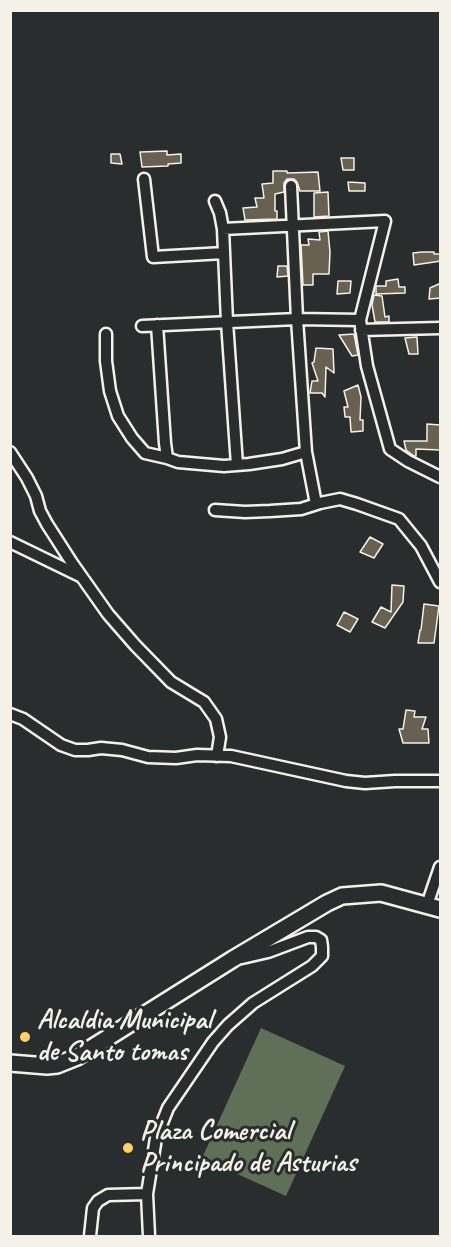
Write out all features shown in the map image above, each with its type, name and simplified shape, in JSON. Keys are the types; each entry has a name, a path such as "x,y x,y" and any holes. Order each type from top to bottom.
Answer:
{"main road":[{"path":"10,1063 47,1066 57,1065 77,1057 233,959 342,896 381,893 434,907"}],"street":[{"path":"144,179 153,257 224,253"},
{"path":"291,186 306,452 316,504"},
{"path":"215,201 223,229 237,465"},
{"path":"223,229 385,221 360,325 367,366 390,449 408,461 441,477"},
{"path":"142,326 297,319 360,325 441,328"},
{"path":"157,325 168,458"},
{"path":"106,334 106,361 110,391 118,416 145,453 178,462 224,466 282,459 306,452"},
{"path":"10,452 27,478 47,524 108,614 171,682 204,702 216,719 220,737 217,756"},
{"path":"215,510 270,512 301,509 340,499 399,519 421,546 441,582"},
{"path":"10,542 82,578"},
{"path":"10,714 23,719 61,745 75,750 101,748 122,750 148,757 231,756 365,783 441,781"},
{"path":"434,907 441,867"},
{"path":"149,1236 147,1194 156,1138 168,1108 213,1042 228,1025 271,991 312,966 322,956 321,940 308,937 268,952 233,959"},
{"path":"90,1236 93,1208 98,1201 108,1195 147,1194"}],"green space":[{"path":"261,1028 345,1066 286,1196 202,1158"}],"building":[{"path":"167,151 167,155 181,154 181,163 142,167 140,152"},
{"path":"111,154 120,154 122,164 111,163"},
{"path":"341,158 354,158 354,170 343,170"},
{"path":"273,171 318,172 320,191 300,191 294,179 287,179 284,183 284,192 275,194 277,219 245,220 243,208 257,207 255,198 264,198 262,184 273,183"},
{"path":"348,182 365,183 365,191 349,191"},
{"path":"328,192 329,216 314,217 314,193"},
{"path":"328,231 329,274 313,274 313,285 303,285 301,245 309,245 308,239 320,240 319,232"},
{"path":"413,253 441,254 441,261 414,265"},
{"path":"278,266 287,266 288,276 277,277"},
{"path":"398,279 399,287 405,287 405,293 376,294 376,286 386,286 386,281"},
{"path":"338,281 351,281 350,293 337,294"},
{"path":"441,283 441,298 429,299 430,288"},
{"path":"374,295 382,296 385,317 389,316 389,322 375,322 372,305"},
{"path":"354,334 358,355 352,356 339,335"},
{"path":"417,337 418,354 409,354 405,338"},
{"path":"316,348 333,349 334,373 326,367 325,397 322,393 310,393 312,381 318,381 312,363"},
{"path":"358,385 363,431 351,432 350,417 345,417 344,407 348,407 344,391"},
{"path":"427,424 440,425 440,450 416,449 416,456 414,456 406,450 404,441 427,441"},
{"path":"370,537 383,544 374,558 360,552"},
{"path":"392,585 404,586 403,602 385,628 372,622 381,607 391,612"},
{"path":"424,604 439,606 434,643 418,643"},
{"path":"344,612 358,619 350,632 337,625"},
{"path":"406,710 415,711 414,717 426,717 422,729 428,729 429,743 403,743 399,729 403,729"}],"place":[{"name":"Alcaldia Municipal de Santo tomas","path":"25,1037"},
{"name":"Plaza Comercial Principado de Asturias","path":"128,1148"}]}
